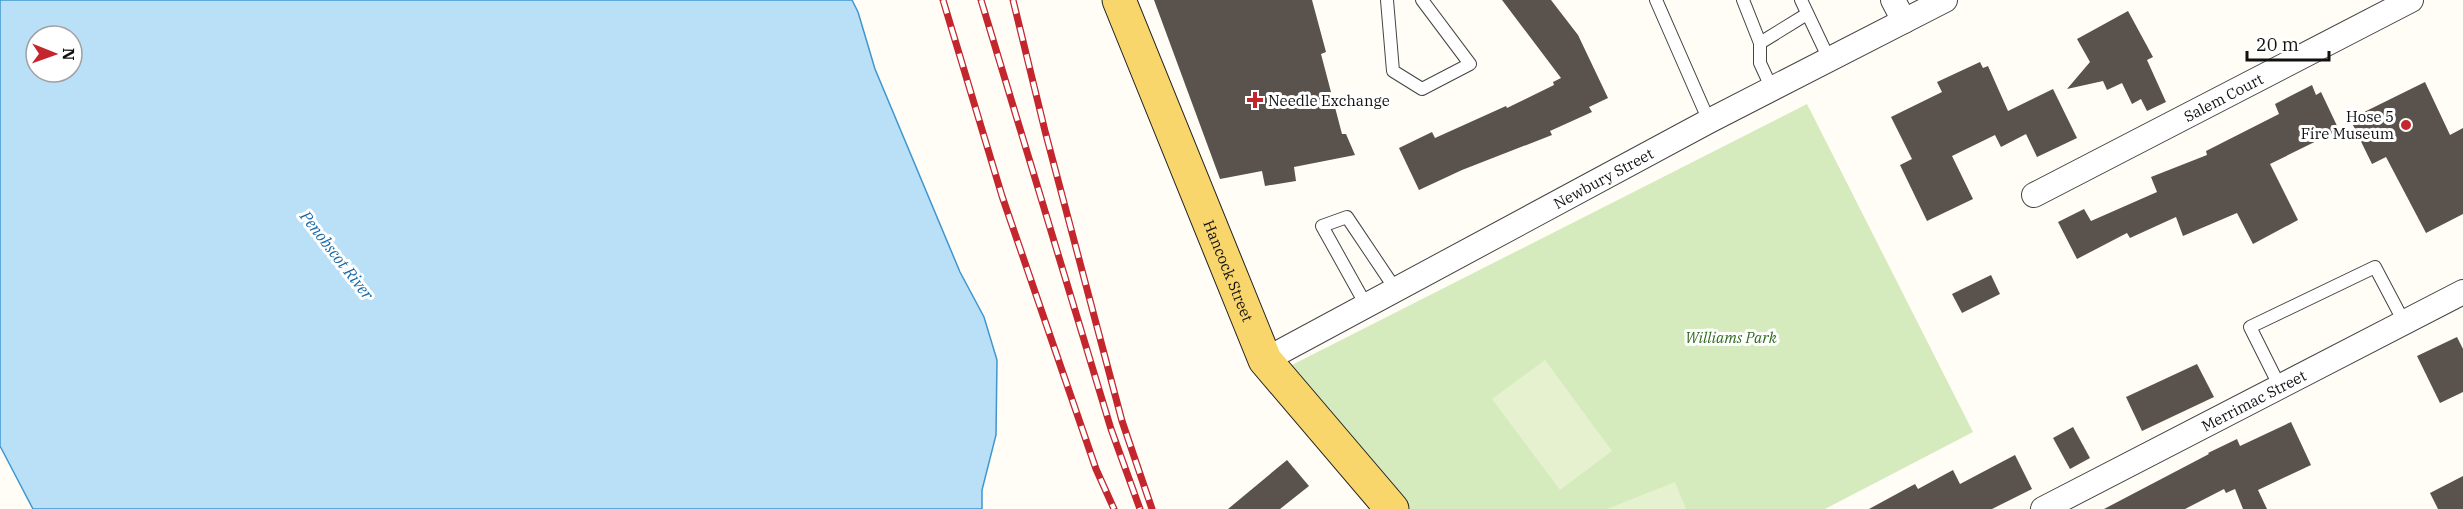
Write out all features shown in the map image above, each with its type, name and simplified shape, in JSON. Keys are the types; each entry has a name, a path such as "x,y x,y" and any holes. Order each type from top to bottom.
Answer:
{"main road":[{"name":"Hancock Street","path":"1119,0 1265,360 1392,509"}],"street":[{"name":"Newbury Street","path":"1265,360 1829,59 1898,10 1945,0"},
{"name":"Salem Court","path":"2034,195 2411,0"},
{"name":"Merrimac Street","path":"2043,509 2463,292"}],"lane":[{"path":"1387,0 1393,71 1422,89 1470,64 1422,0"},
{"path":"1656,0 1709,122"},
{"path":"1743,0 1760,43 1760,63 1772,89"},
{"path":"1801,0 1829,59"},
{"path":"1760,43 1807,14"},
{"path":"1366,305 1322,226 1347,217 1396,290"},
{"path":"2280,387 2250,327 2375,267 2404,322"}],"green space":[{"name":"Williams Park","path":"1807,104 1973,432 1825,509 1408,509 1286,368"},
{"path":"1545,360 1612,451 1560,490 1492,399"},
{"path":"1675,482 1686,509 1607,509"}],"water":[{"name":"Penobscot River","path":"0,0 852,0 858,12 875,69 960,272 984,317 997,360 996,435 982,490 982,509 33,509 0,446"}],"building":[{"path":"1154,0 1312,0 1326,52 1321,54 1342,134 1346,134 1355,155 1294,167 1296,181 1265,186 1262,171 1220,179"},
{"path":"1502,0 1551,0 1578,35 1608,98 1589,107 1592,112 1550,131 1552,135 1462,170 1419,190 1399,148 1432,132 1435,138 1506,106 1507,108 1554,85 1553,82 1561,78"},
{"path":"2128,11 2153,57 2147,60 2166,102 2147,111 2141,99 2132,104 2122,83 2107,90 2103,81 2067,89 2090,62 2077,39"},
{"path":"1980,62 1983,68 1988,66 2008,111 2053,89 2077,138 2037,157 2026,134 2001,147 1995,135 1952,156 1973,199 1927,221 1900,165 1912,159 1891,117 1942,92 1937,82"},
{"path":"2425,82 2450,135 2463,128 2463,214 2426,233 2386,157 2372,164 2350,119"},
{"path":"2312,85 2316,95 2321,92 2339,130 2270,164 2298,220 2253,244 2237,213 2183,236 2176,217 2130,238 2127,233 2077,259 2058,222 2084,209 2091,221 2157,192 2151,177 2207,155 2206,151 2279,114 2275,104"},
{"path":"1991,275 2000,294 1962,313 1952,294"},
{"path":"2457,337 2463,349 2463,392 2440,403 2417,356"},
{"path":"2197,364 2214,397 2142,431 2126,397"},
{"path":"2291,422 2311,465 2258,490 2267,509 2243,509 2235,489 2226,493 2224,489 2185,509 2104,509 2237,439 2240,446"},
{"path":"2073,427 2090,458 2070,469 2053,438"},
{"path":"2015,455 2032,489 1992,509 1869,509 1915,484 1918,489 1953,470 1960,484"},
{"path":"1287,460 1309,486 1280,509 1228,509"},
{"path":"2463,476 2463,509 2438,509 2430,493"}],"railway":[{"path":"943,0 1002,196 1096,469 1114,509"},
{"path":"981,0 1111,429 1140,509"},
{"path":"1013,0 1045,131 1122,421 1152,509"}],"place":[{"name":"Needle Exchange","path":"1255,100"},
{"name":"Hose 5 Fire Museum","path":"2406,125"}]}
